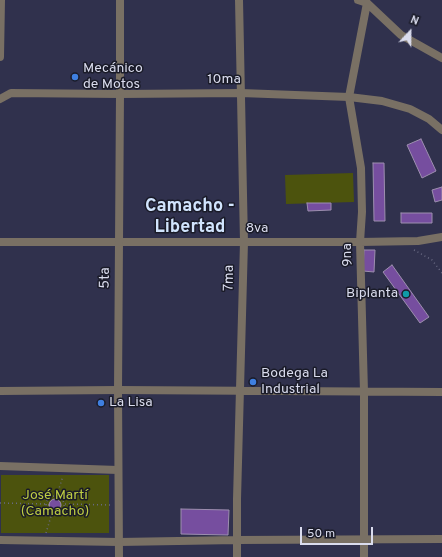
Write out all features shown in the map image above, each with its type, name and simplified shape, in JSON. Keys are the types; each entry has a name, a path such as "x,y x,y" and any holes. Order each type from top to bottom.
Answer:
{"street":[{"path":"0,57 1,0"},
{"name":"5ta","path":"119,557 118,390 120,243 120,0"},
{"name":"7ma","path":"237,557 244,242 239,0"},
{"path":"358,0 367,3 400,35 442,58"},
{"name":"9na","path":"364,557 364,392 360,242 362,212 361,168 349,97 367,3"},
{"name":"10ma","path":"0,99 11,93 241,93 349,97 382,101 410,109 429,119 442,130"},
{"name":"8va","path":"0,242 360,242 418,241 442,237"},
{"path":"0,391 118,390 442,392"},
{"path":"0,466 118,470"},
{"path":"0,540 119,542 442,539"}],"path":[{"path":"412,249 432,260 442,273"},
{"path":"57,495 65,468"},
{"path":"57,495 65,504"},
{"path":"57,495 49,497 46,504 48,511 55,514 61,512 65,504"},
{"path":"0,504 46,504"},
{"path":"65,504 119,505"},
{"path":"44,541 52,513"}],"green space":[{"path":"353,173 354,202 286,204 285,175"},
{"name":"José Martí (Camacho)","path":"1,475 109,475 109,533 1,533"}],"building":[{"path":"421,139 436,171 422,178 407,145"},
{"path":"373,163 384,163 385,221 374,221"},
{"path":"442,187 442,200 435,202 432,190"},
{"path":"307,203 331,203 331,210 308,211"},
{"path":"401,213 432,213 432,223 401,223"},
{"path":"364,250 375,250 374,272 363,271"},
{"name":"Biplanta","path":"392,265 429,317 420,323 383,272"},
{"path":"53,499 57,499 61,505 57,511 53,511 49,507 49,503"},
{"path":"181,509 229,510 228,535 181,534"}],"place":[{"name":"Mecánico de Motos","path":"75,77"},
{"name":"Biplanta","path":"406,294"},
{"name":"Bodega La Industrial","path":"253,382"},
{"name":"La Lisa","path":"101,403"}],"district":[{"name":"Camacho - Libertad","path":"190,217"}]}
